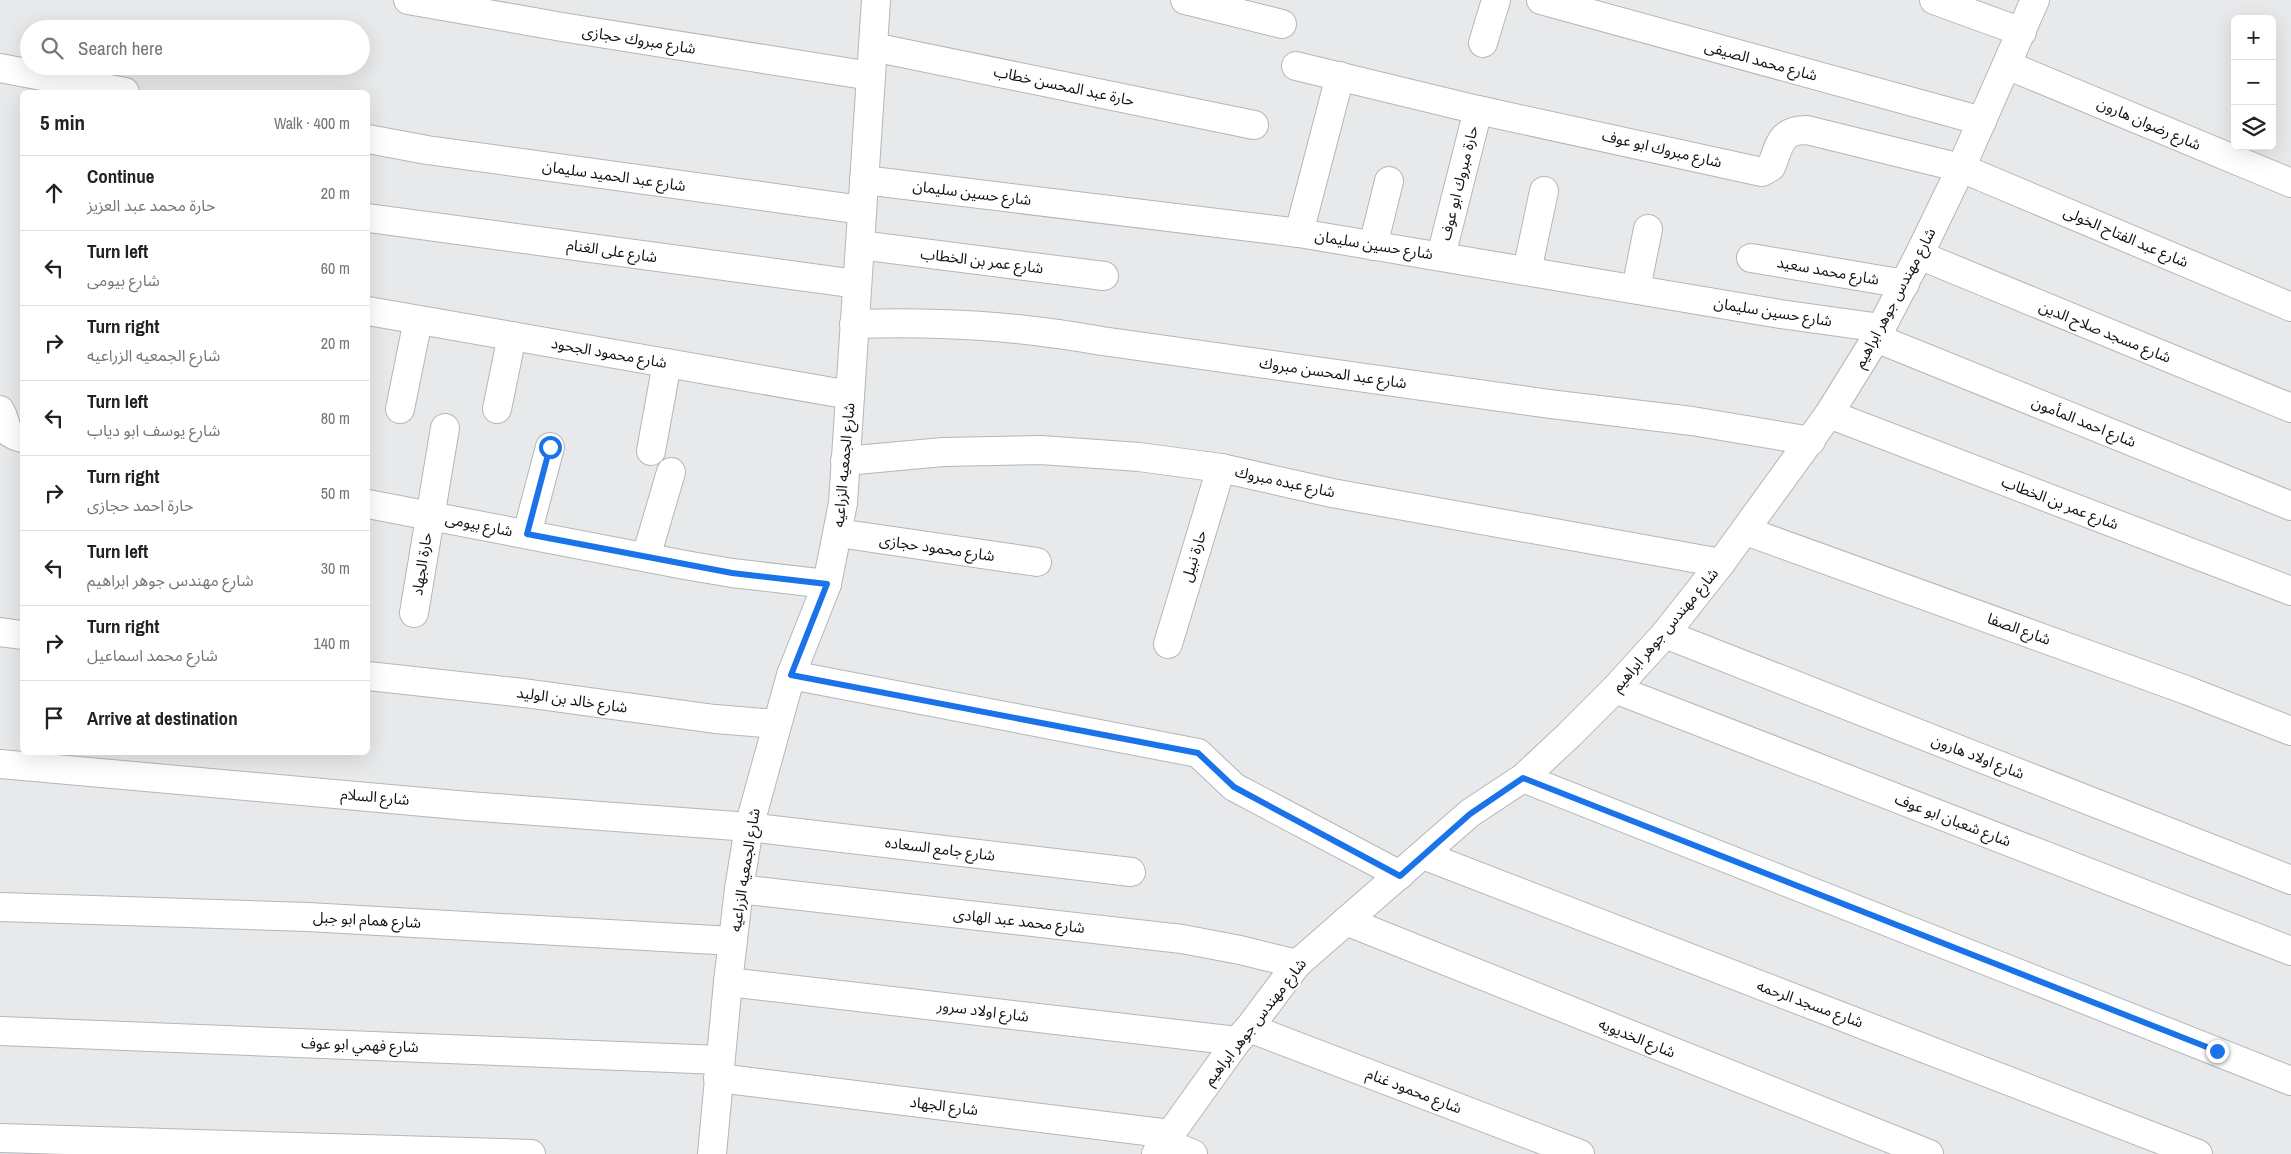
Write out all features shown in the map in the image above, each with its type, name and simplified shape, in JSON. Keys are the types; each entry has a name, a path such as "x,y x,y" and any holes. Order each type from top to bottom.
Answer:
{"street":[{"name":"شارع مبروك حجازى","path":"408,0 578,30 871,76"},
{"name":"شارع الجمعيه الزراعيه","path":"712,1154 728,982 739,888 749,827 791,675 827,584 843,503 876,0"},
{"path":"1185,0 1282,24"},
{"path":"1483,43 1496,0"},
{"name":"شارع محمد الصيفى","path":"1541,0 1982,121"},
{"path":"1934,0 2022,32"},
{"name":"شارع مهندس جوهر ابراهيم","path":"1163,1143 1297,964 1470,814 1523,778 1615,689 1665,634 1746,531 1811,441 1879,333 1961,168 2036,0"},
{"name":"حارة عبد المحسن خطاب","path":"873,48 1254,126"},
{"name":"شارع رضوان هارون","path":"2007,65 2291,183"},
{"name":"شارع مبروك ابو عوف","path":"1296,66 1478,110 1762,172 1771,167 1781,140 1789,133 1798,130 1807,130 1961,168"},
{"path":"0,68 20,72"},
{"path":"36,75 115,90"},
{"path":"1299,233 1340,76"},
{"name":"حارة مبروك ابو عوف","path":"1441,256 1478,110"},
{"name":"شارع عبد الحميد سليمان","path":"370,139 426,150 862,210"},
{"name":"شارع عبد الفتاح الخولى","path":"1961,168 2291,306"},
{"name":"شارع حسين سليمان","path":"864,180 1299,233 1636,289 1879,333"},
{"path":"1373,246 1388,181"},
{"path":"1527,271 1544,191"},
{"name":"شارع على الغنام","path":"370,218 857,284"},
{"path":"1636,289 1648,229"},
{"name":"شارع عمر بن الخطاب","path":"860,245 1104,276"},
{"name":"شارع مسجد صلاح الدين","path":"1919,255 2290,405"},
{"name":"شارع محمد سعيد","path":"1751,258 1905,284"},
{"name":"شارع محمود الجحود","path":"370,311 850,395"},
{"path":"400,409 418,320"},
{"name":"شارع عبد المحسن مبروك","path":"854,324 925,322 978,324 1041,330 1102,342 1550,404 1692,421 1811,441"},
{"name":"شارع احمد المأمون","path":"1879,333 2291,506"},
{"path":"497,409 512,336"},
{"path":"651,451 667,363"},
{"path":"0,410 4,430 8,434 20,437"},
{"name":"شارع عمر بن الخطاب","path":"1829,414 2291,591"},
{"name":"حارة الجهاد","path":"414,613 446,428"},
{"path":"527,534 550,447"},
{"name":"شارع عبده مبروك","path":"845,461 943,452 1041,450 1139,456 1221,468 1332,493 1721,563"},
{"name":"حارة نبيل","path":"1168,644 1221,468"},
{"path":"646,557 671,472"},
{"name":"شارع بيومى","path":"370,504 732,573 827,584"},
{"name":"شارع الصفا","path":"1746,531 2186,690 2291,731"},
{"name":"شارع محمود حجازى","path":"838,533 1037,562"},
{"path":"0,632 20,635"},
{"name":"شارع اولاد هارون","path":"1665,634 2291,880"},
{"path":"791,675 1198,753 1234,787 1400,876"},
{"name":"شارع خالد بن الوليد","path":"370,676 524,693 715,719 777,724"},
{"name":"شارع شعبان ابو عوف","path":"1615,689 2291,951"},
{"name":"شارع السلام","path":"0,764 468,806 749,827"},
{"path":"1523,778 2291,1081"},
{"name":"شارع جامع السعاده","path":"749,827 1131,872"},
{"name":"شارع مسجد الرحمه","path":"1423,855 1723,972 1911,1041 2198,1154"},
{"name":"شارع محمد عبد الهادى","path":"739,888 1182,939 1240,950 1297,964"},
{"name":"شارع همام ابو جبل","path":"0,908 308,917 733,941"},
{"name":"شارع الخديويه","path":"1346,921 1929,1154"},
{"name":"شارع اولاد سرور","path":"728,982 1243,1034"},
{"name":"شارع فهمي ابو عوف","path":"0,1031 719,1069"},
{"name":"شارع محمود غنام","path":"1243,1034 1580,1154"},
{"name":"شارع الجهاد","path":"719,1069 1163,1143 1194,1154"},
{"path":"0,1138 145,1148 531,1154"}],"route":[{"path":"550,447 527,534 732,573 827,584 791,675 1198,753 1208,760 1225,780 1234,787 1400,876 1470,814 1523,778 2217,1051"}]}
